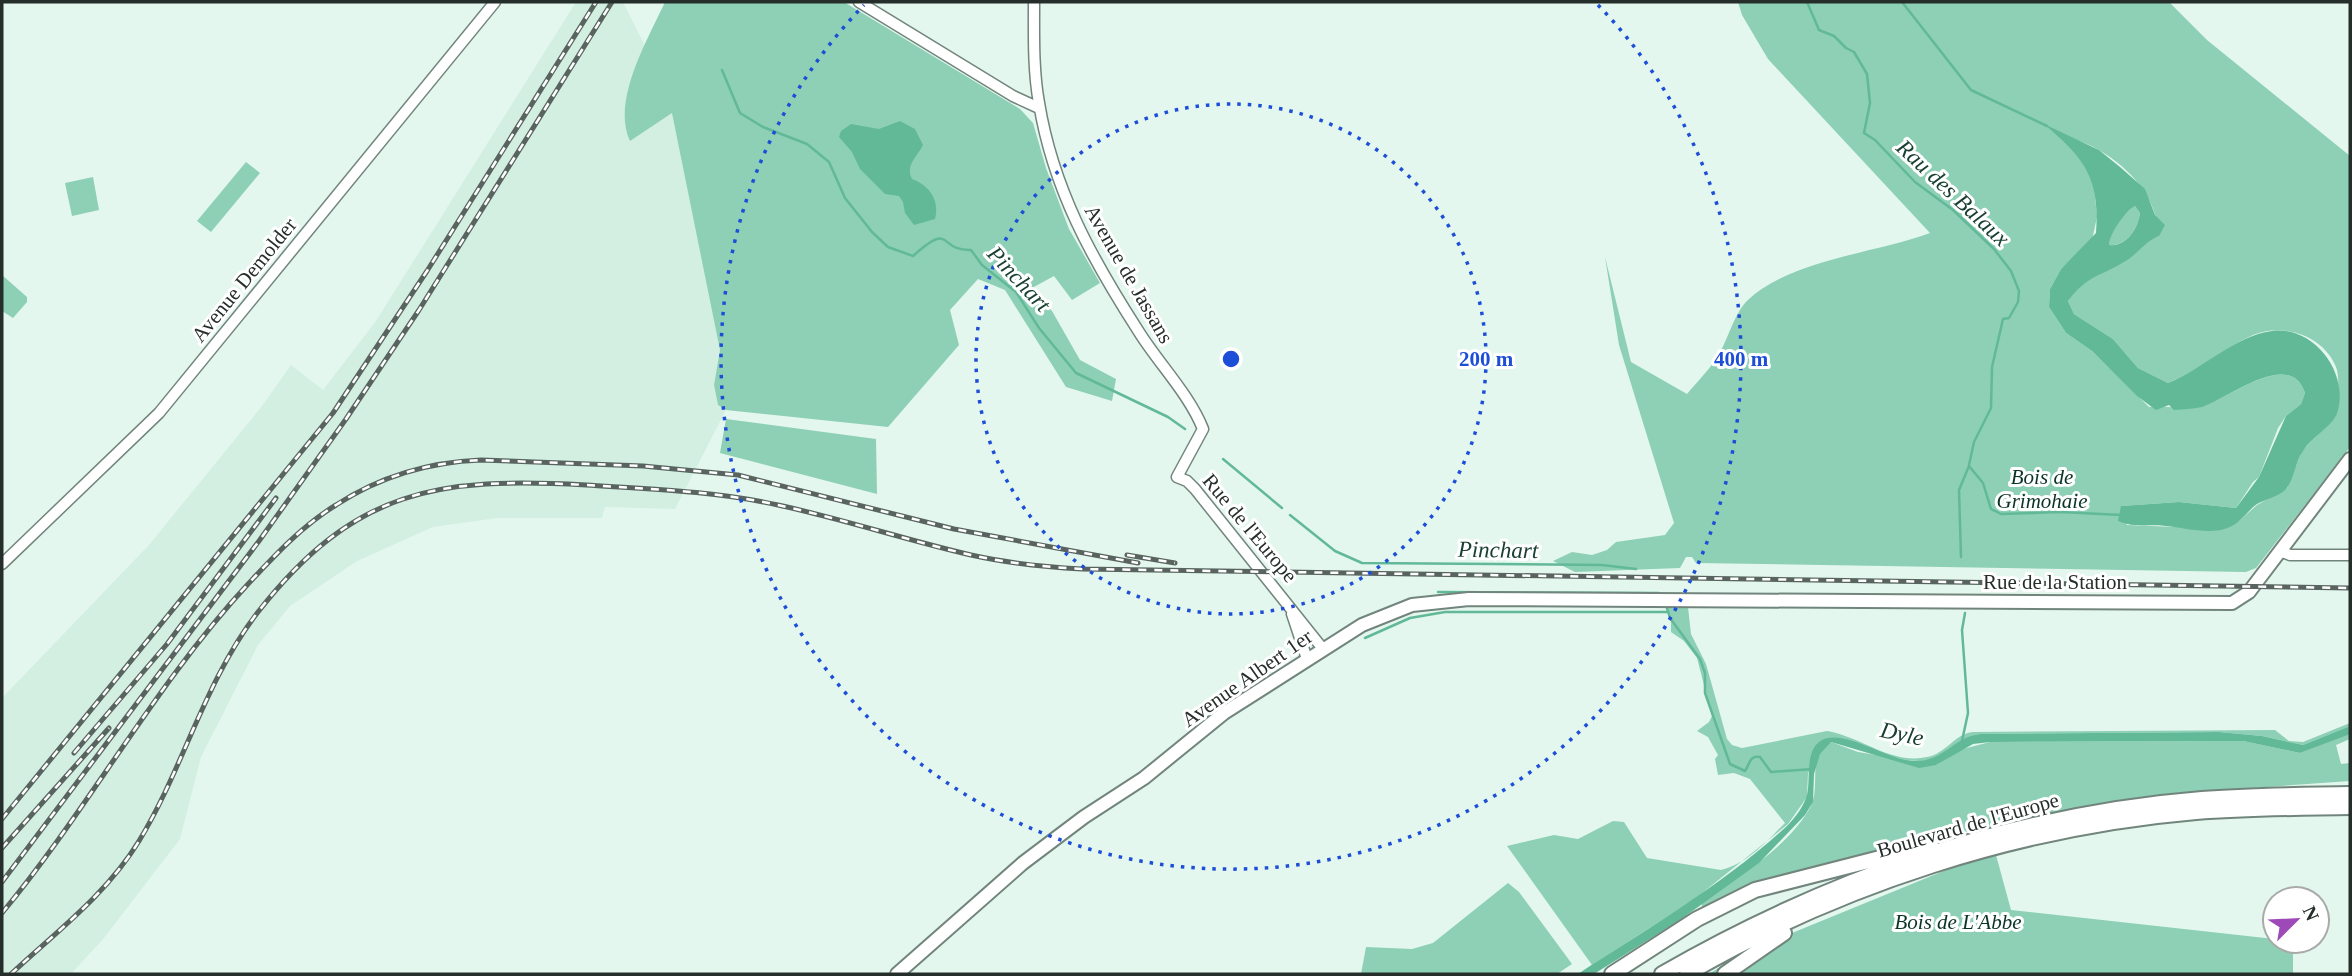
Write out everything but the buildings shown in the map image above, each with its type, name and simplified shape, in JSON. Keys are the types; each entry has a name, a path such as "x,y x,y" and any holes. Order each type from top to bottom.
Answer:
{"highway":[{"name":"Boulevard de l'Europe","path":"1662,974 1762,919 1885,869 2014,829 2145,806 2235,797 2349,797"},
{"name":"Boulevard de l'Europe","path":"1687,974 1767,931 1826,905 1958,859 2080,829 2195,812 2349,797"},
{"path":"1612,974 1697,919 1755,890 1941,843 1953,846"},
{"path":"1725,974 1772,939 1816,917 1826,905"}],"main road":[{"name":"Rue de la Station","path":"1691,600 2232,603 2245,596 2350,459"},
{"name":"Avenue Albert 1er","path":"897,974 1061,832 1144,778 1224,713 1324,648 1385,614 1441,600 1691,600"}],"street":[{"name":"Avenue Demolder","path":"2,564 159,413 495,2"},
{"path":"859,2 1013,96 1040,108"},
{"name":"Avenue de Jassans","path":"1034,2 1040,108 1053,166 1084,242 1156,359 1194,409 1203,429 1177,477"},
{"name":"Rue de l'Europe","path":"1177,477 1192,486 1324,648"},
{"path":"2280,551 2290,555 2350,555"},
{"name":"Rue de l'Europe","path":"1290,607 1307,659"}],"shaded area":[{"path":"576,2 623,2 672,100 720,350 714,385 718,405 726,410 675,509 605,507 602,518 497,518 433,527 357,561 290,606 258,645 201,757 180,839 104,938 71,974 2,974 2,698 149,545 262,406 291,365 323,390 376,321"},
{"path":"900,121 915,129 923,145 911,165 910,174 912,179 928,189 936,206 935,219 914,225 905,213 899,196 885,194 860,169 852,152 839,137 841,131 851,124 879,129"},
{"path":"2044,124 2099,150 2120,167 2145,189 2155,215 2165,225 2159,236 2129,259 2081,286 2068,301 2074,314 2113,339 2138,368 2168,383 2245,339 2272,331 2287,331 2315,344 2334,370 2340,400 2336,416 2303,451 2285,490 2257,504 2230,527 2203,531 2118,521 2121,506 2179,502 2236,508 2259,477 2286,416 2301,404 2305,393 2297,380 2286,375 2273,375 2202,407 2174,410 2169,405 2156,410 2137,396 2092,351 2066,333 2049,307 2050,289 2061,269 2096,233 2097,214 2092,184 2080,159","holes":["2135,206 2140,213 2130,236 2121,243 2109,245 2122,218"]},
{"path":"2350,726 2350,734 2300,753 2243,741 1990,742 1973,744 1936,765 1919,768 1831,742 1820,754 1814,774 1813,802 1805,815 1759,863 1680,920 1594,974 1578,974 1712,886 1787,826 1806,799 1810,758 1816,745 1822,740 1842,738 1902,759 1923,761 1962,740 1980,734 2219,732 2262,736 2303,745"}],"green space":[{"path":"665,2 844,2 1020,109 1033,123 1046,168 1069,229 1100,283 1072,300 1054,276 1032,288 1052,311 1080,360 1116,379 1112,401 1066,387 1005,290 978,279 950,310 959,345 888,427 726,410 718,405 714,385 720,350 672,113 630,141 625,125 628,89 634,70"},
{"name":"Bois de Grimohaie","path":"1738,2 2169,2 2207,40 2350,156 2350,447 2256,568 2246,572 1696,563 1692,557 1686,557 1680,568 1575,572 1553,561 1572,552 1592,555 1607,550 1616,542 1665,535 1674,523 1619,345 1605,257 1631,362 1687,394 1718,356 1743,305 1766,286 1810,266 1930,233 1768,59 1742,15","holes":["2049,127 2093,147 2122,166 2148,197 2153,209 2159,236 2150,239 2123,262 2078,285 2068,301 2074,314 2113,339 2138,368 2168,383 2242,340 2265,331 2277,330 2289,331 2312,340 2322,347 2336,367 2336,416 2302,451 2287,488 2257,505 2239,521 2175,527 2127,525 2121,506 2179,502 2236,508 2259,477 2278,428 2286,416 2301,404 2305,393 2297,380 2287,375 2273,375 2203,406 2149,407 2092,351 2066,333 2049,307 2050,289 2061,269 2092,240 2097,217 2094,185 2087,166 2077,152"]},
{"path":"246,162 260,173 211,232 197,221"},
{"path":"93,177 99,210 72,216 65,183"},
{"path":"2135,206 2140,213 2134,231 2126,240 2108,245 2118,223"},
{"path":"2,275 27,297 27,302 13,318 2,311"},
{"path":"726,419 876,439 877,494 720,453"},
{"path":"1665,607 1688,607 1691,634 1706,664 1727,739 1732,745 1742,748 1827,731 1888,754 1914,758 1934,755 1960,736 1973,732 2275,730 2289,741 2303,742 2350,723 2350,726 2303,745 2262,736 2219,732 1980,734 1964,739 1937,757 1921,761 1896,758 1849,741 1825,739 1808,773 1807,797 1788,824 1768,840 1785,823 1750,779 1734,773 1718,775 1715,759 1718,755 1708,737 1697,731 1709,722 1712,716 1697,658 1684,641 1671,632 1671,621"},
{"path":"2350,733 2350,739 2336,745 2341,764 2350,763 2350,781 2181,793 2075,809 1961,833 1778,879 1703,910 1701,902 1762,860 1801,821 1814,798 1819,754 1823,747 1831,742 1858,752 1936,765 1959,750 1990,742 2243,741 2300,753"},
{"path":"1613,821 1624,822 1647,858 1721,870 1741,861 1696,898 1592,965 1507,846 1554,835 1578,839"},
{"name":"Bois de L'Abbe","path":"1996,855 2011,910 2261,937 2261,955 2293,955 2293,974 1709,974 1741,954 1946,870"},
{"path":"1508,883 1519,892 1572,964 1557,974 1361,974 1366,947 1412,949 1433,943"}],"waterway":[{"name":"Rau des Balaux","path":"1807,2 1819,30 1834,36 1854,52 1867,74 1870,103 1864,133 1875,140 1915,182 1953,210 1994,249 2011,271 2019,291 2018,302 2009,318 2003,319 1992,367 1991,408 1974,442 1969,465"},
{"name":"Rau des Balaux","path":"1902,2 1971,90 2047,126"},
{"name":"Pinchart","path":"722,70 740,113 763,127 807,144 829,162 845,198 872,232 888,247 913,256 926,245 940,239 960,249 971,250 982,265 1016,292 1039,328 1076,373 1168,417 1185,429"},
{"name":"Pinchart","path":"1223,459 1282,508"},
{"name":"Rau des Balaux","path":"1961,557 1959,490 1969,466 1983,483 1991,509 2001,514 2060,512 2121,515"},
{"name":"Pinchart","path":"1290,515 1335,551 1362,563 1602,565 1636,569"},
{"path":"1438,592 1659,593"},
{"name":"Pinchart","path":"1667,608 1670,618 1700,659 1705,673 1705,693 1730,764 1745,771 1752,759 1760,757 1771,772 1813,769"},
{"path":"1365,638 1410,618 1445,612 1667,612"},
{"path":"1962,741 1968,713 1962,630 1965,613"}],"railway":[{"path":"2,819 333,413 427,271 596,2"},
{"path":"2,882 259,541 346,419 419,310 612,2"},
{"path":"2,913 34,873 183,662 249,583 290,541 324,513 369,486 405,473 442,464 481,460 643,466 738,475 954,529 1138,563"},
{"path":"11,974 80,912 126,860 155,813 208,696 239,639 258,612 294,571 330,539 366,515 403,499 443,489 486,484 534,483 658,489 754,500 985,558 1082,569 2350,588"},
{"path":"74,753 167,644 276,498"},
{"path":"1127,555 1175,563"},
{"path":"2,848 109,728"}],"water label":[{"name":"Dyle","path":"1902,734"}]}
